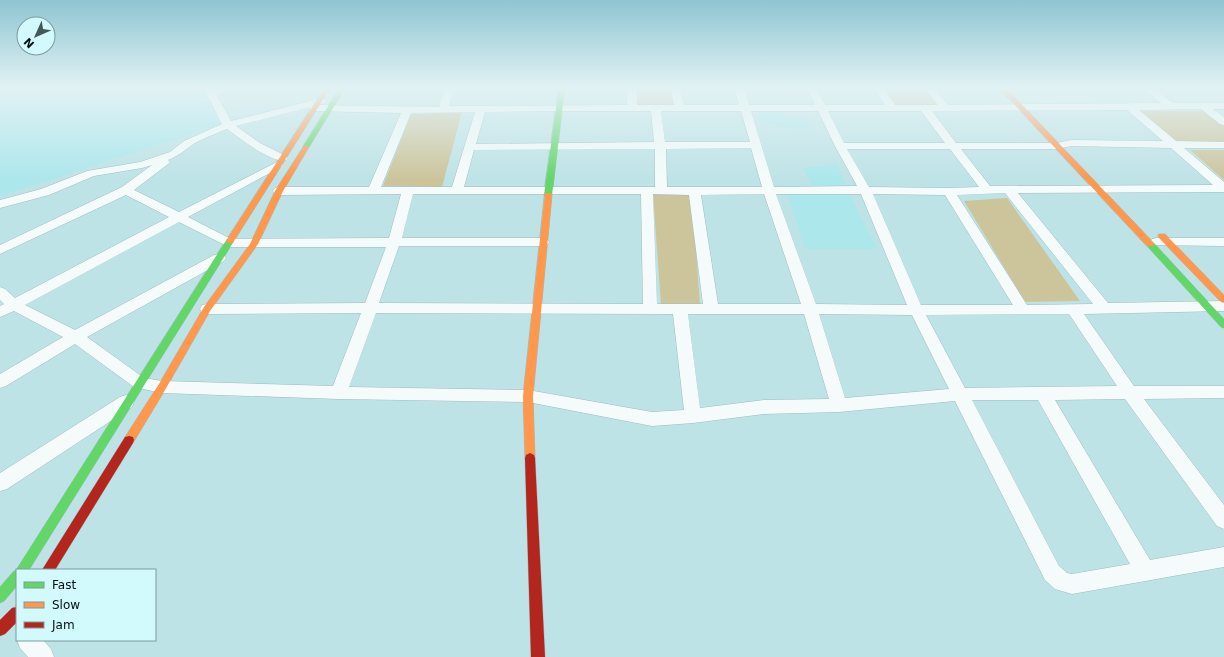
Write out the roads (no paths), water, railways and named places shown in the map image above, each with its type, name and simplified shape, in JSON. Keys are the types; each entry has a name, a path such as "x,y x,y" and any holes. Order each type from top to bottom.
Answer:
{"street":[{"path":"224,118 228,125 280,162"},
{"path":"0,250 126,190 188,143 203,135 228,125 253,118"},
{"path":"23,569 307,118"},
{"path":"49,569 158,393 207,309 254,244 279,191 325,118"},
{"path":"373,191 404,118"},
{"path":"457,191 479,118"},
{"path":"538,657 528,396 542,242 558,118"},
{"path":"657,118 660,145 661,191"},
{"path":"749,118 769,190 810,309 839,405"},
{"path":"826,118 865,190 916,309 1052,573 1062,582 1072,584 1224,557"},
{"path":"932,118 987,190"},
{"path":"1031,118 1056,146 1149,242 1224,325"},
{"path":"1142,118 1224,188"},
{"path":"1061,133 1082,155"},
{"path":"840,146 1056,146 1071,144 1224,145"},
{"path":"471,147 554,145 757,145"},
{"path":"0,204 39,194 91,173 133,167 174,154"},
{"path":"0,312 180,217 280,162"},
{"path":"1104,177 1126,199"},
{"path":"279,191 865,190 950,192 1115,188 1224,188"},
{"path":"126,190 229,243 542,242"},
{"path":"339,393 394,243 408,190"},
{"path":"1010,190 1105,309"},
{"path":"647,191 650,309"},
{"path":"695,191 711,309"},
{"path":"950,192 1023,310"},
{"path":"1157,231 1224,300"},
{"path":"1149,242 1224,242"},
{"path":"0,382 75,337 219,258"},
{"path":"0,292 14,304 75,337 140,383 158,393"},
{"path":"207,309 680,308 1023,310 1072,308 1105,309 1207,305 1224,306"},
{"path":"680,308 693,416"},
{"path":"1072,308 1129,392 1224,520"},
{"path":"0,483 129,400 158,393 339,393 528,396 652,419 693,416 764,407 839,405 960,394 1224,392"},
{"path":"1043,394 1145,571"},
{"path":"0,597 16,577"},
{"path":"29,641 43,657"}]}
